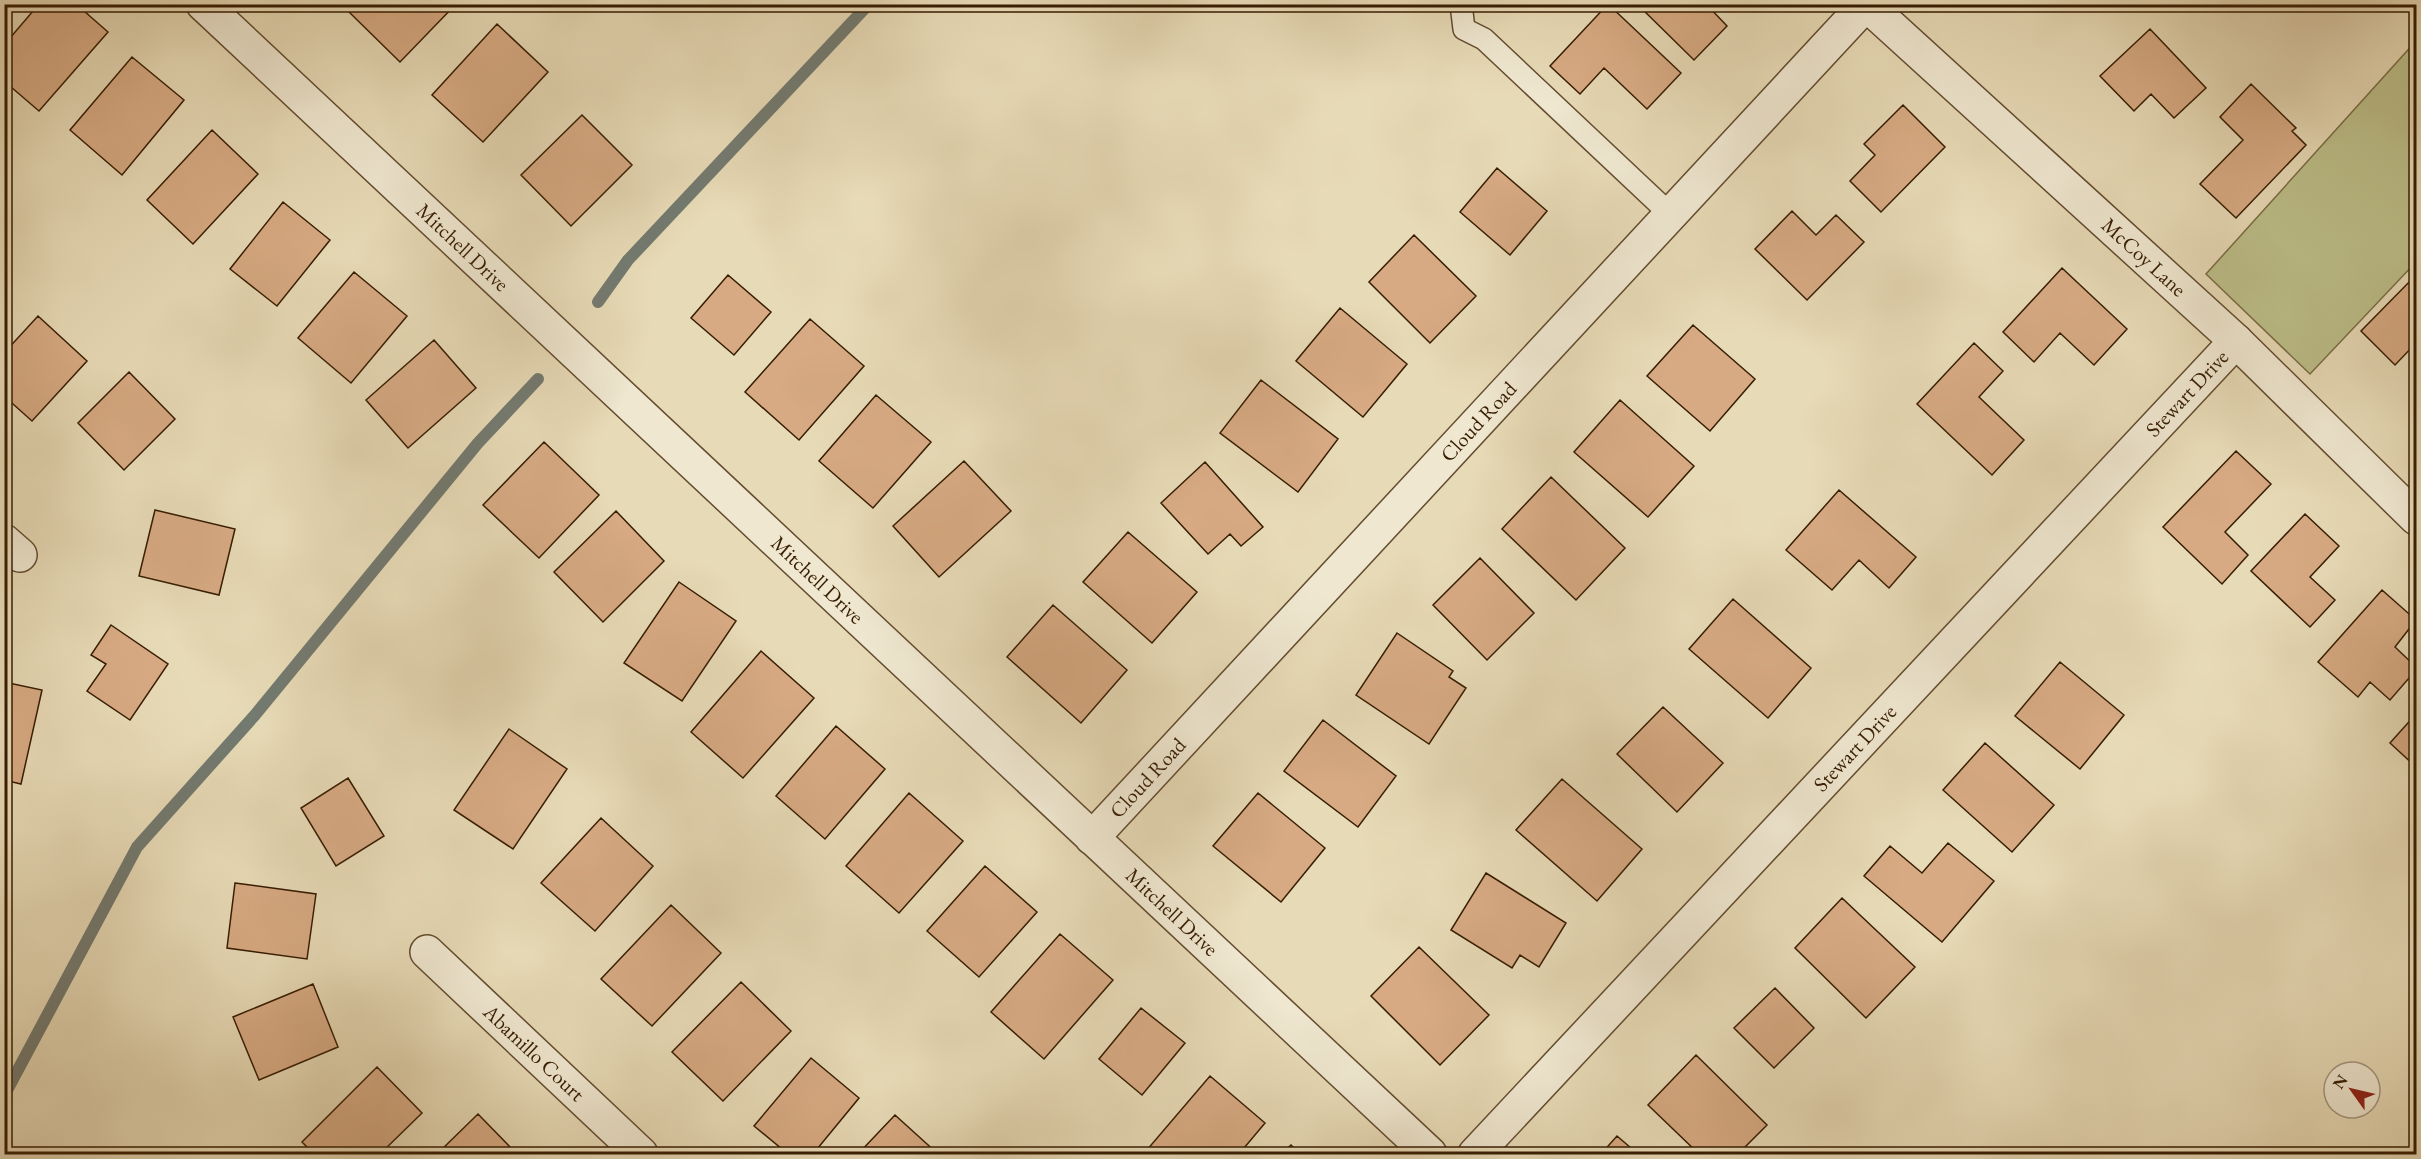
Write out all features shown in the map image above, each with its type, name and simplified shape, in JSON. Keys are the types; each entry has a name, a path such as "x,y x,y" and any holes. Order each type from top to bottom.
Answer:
{"street":[{"name":"Mitchell Drive","path":"203,4 1430,1155"},
{"name":"Cloud Road","path":"1092,838 1866,4"},
{"name":"McCoy Lane","path":"1866,4 2236,341 2416,518"},
{"name":"Stewart Drive","path":"1475,1155 2236,341"},
{"name":"Abamillo Court","path":"427,952 641,1155"}],"lane":[{"path":"1461,4 1464,29 1484,39 1671,215"}],"green space":[{"path":"2416,41 2416,262 2310,374 2206,274"}],"building":[{"path":"39,4 76,4 108,32 39,111 4,81 4,45"},
{"path":"356,4 456,4 400,62 349,12"},
{"path":"1608,4 1681,73 1647,109 1604,68 1580,94 1550,66"},
{"path":"1637,4 1706,4 1727,26 1694,60"},
{"path":"497,24 548,72 483,142 432,95"},
{"path":"2150,29 2206,88 2174,118 2151,94 2134,111 2100,76"},
{"path":"132,57 184,100 122,175 70,130"},
{"path":"2251,84 2296,128 2292,131 2306,145 2236,218 2200,184 2243,140 2220,117"},
{"path":"1903,105 1945,147 1881,212 1850,181 1875,155 1864,144"},
{"path":"582,115 632,165 571,226 521,175"},
{"path":"212,130 258,174 193,244 147,200"},
{"path":"1497,168 1547,211 1510,255 1460,212"},
{"path":"283,202 330,240 277,306 230,269"},
{"path":"1792,211 1816,235 1836,215 1864,242 1807,300 1755,249"},
{"path":"1414,235 1476,296 1430,343 1369,282"},
{"path":"2062,268 2127,329 2094,365 2060,333 2034,362 2003,332"},
{"path":"354,272 407,316 351,383 298,338"},
{"path":"728,275 771,312 734,355 691,318"},
{"path":"2416,275 2416,343 2395,365 2361,331"},
{"path":"1340,308 1407,364 1363,417 1296,361"},
{"path":"38,316 87,361 32,421 4,396 4,353"},
{"path":"810,319 864,366 799,440 745,392"},
{"path":"1693,325 1755,379 1710,431 1647,376"},
{"path":"434,340 476,388 408,448 366,400"},
{"path":"1974,343 2003,371 1979,397 2024,440 1992,475 1917,404"},
{"path":"129,372 175,419 124,470 78,423"},
{"path":"1261,380 1338,439 1298,492 1220,433"},
{"path":"876,395 931,442 873,508 819,461"},
{"path":"1620,400 1694,466 1648,517 1574,452"},
{"path":"544,442 599,495 539,558 483,505"},
{"path":"2236,451 2271,484 2225,532 2248,555 2222,584 2163,527"},
{"path":"964,461 1011,511 939,577 893,526"},
{"path":"1205,462 1263,527 1241,546 1230,534 1208,554 1161,503"},
{"path":"1551,477 1625,548 1576,600 1502,529"},
{"path":"1839,490 1916,557 1889,588 1859,560 1832,590 1786,550"},
{"path":"155,510 235,529 219,595 139,576"},
{"path":"616,511 664,561 603,622 554,572"},
{"path":"2305,514 2339,546 2310,577 2335,600 2310,627 2251,571"},
{"path":"1128,532 1197,592 1152,643 1083,582"},
{"path":"1480,558 1534,613 1487,660 1433,605"},
{"path":"679,582 736,621 682,701 624,663"},
{"path":"2382,590 2416,620 2395,647 2416,667 2416,670 2390,700 2370,682 2358,697 2318,662"},
{"path":"1733,599 1811,668 1768,718 1689,649"},
{"path":"1053,605 1127,670 1081,723 1007,657"},
{"path":"111,625 168,664 130,720 87,691 106,664 91,655"},
{"path":"1397,633 1453,671 1449,677 1466,688 1429,744 1356,695"},
{"path":"761,651 814,698 743,778 691,732"},
{"path":"2060,662 2124,715 2080,769 2015,716"},
{"path":"4,682 42,690 21,784 4,780"},
{"path":"1663,707 1723,763 1677,812 1617,754"},
{"path":"2416,714 2416,767 2390,743"},
{"path":"1323,720 1396,776 1358,827 1284,771"},
{"path":"836,726 885,769 825,839 776,796"},
{"path":"509,729 567,769 513,849 454,810"},
{"path":"1985,743 2054,805 2012,852 1943,790"},
{"path":"348,778 384,836 336,866 301,808"},
{"path":"1562,779 1642,849 1597,901 1516,830"},
{"path":"909,793 963,841 899,913 846,866"},
{"path":"1258,793 1325,848 1281,902 1213,846"},
{"path":"601,818 653,866 595,931 541,883"},
{"path":"1948,843 1994,881 1942,942 1864,876 1890,846 1922,873"},
{"path":"985,866 1037,912 979,977 927,931"},
{"path":"1486,873 1566,923 1539,967 1520,955 1512,968 1451,930"},
{"path":"235,883 316,894 307,959 227,948"},
{"path":"1842,898 1915,967 1866,1018 1795,948"},
{"path":"671,905 721,953 652,1026 601,979"},
{"path":"1060,934 1113,980 1044,1059 991,1012"},
{"path":"1419,947 1489,1015 1440,1065 1371,996"},
{"path":"741,982 791,1031 723,1101 672,1052"},
{"path":"313,984 338,1047 259,1080 233,1017"},
{"path":"1775,988 1814,1028 1774,1068 1734,1028"},
{"path":"1141,1008 1185,1043 1142,1095 1099,1059"},
{"path":"1696,1055 1767,1125 1738,1154 1699,1154 1648,1105"},
{"path":"811,1058 859,1098 813,1154 788,1154 754,1126"},
{"path":"377,1067 422,1113 380,1154 314,1154 302,1142"},
{"path":"1210,1076 1265,1123 1239,1154 1151,1154 1146,1151"},
{"path":"478,1114 517,1154 437,1154"},
{"path":"895,1115 938,1154 858,1154"},
{"path":"1617,1136 1638,1154 1601,1154"},
{"path":"1291,1145 1300,1154 1281,1154"}],"waterway":[{"path":"598,302 628,260 869,4"},
{"path":"4,1096 137,847 255,715 478,443 538,379"}]}
